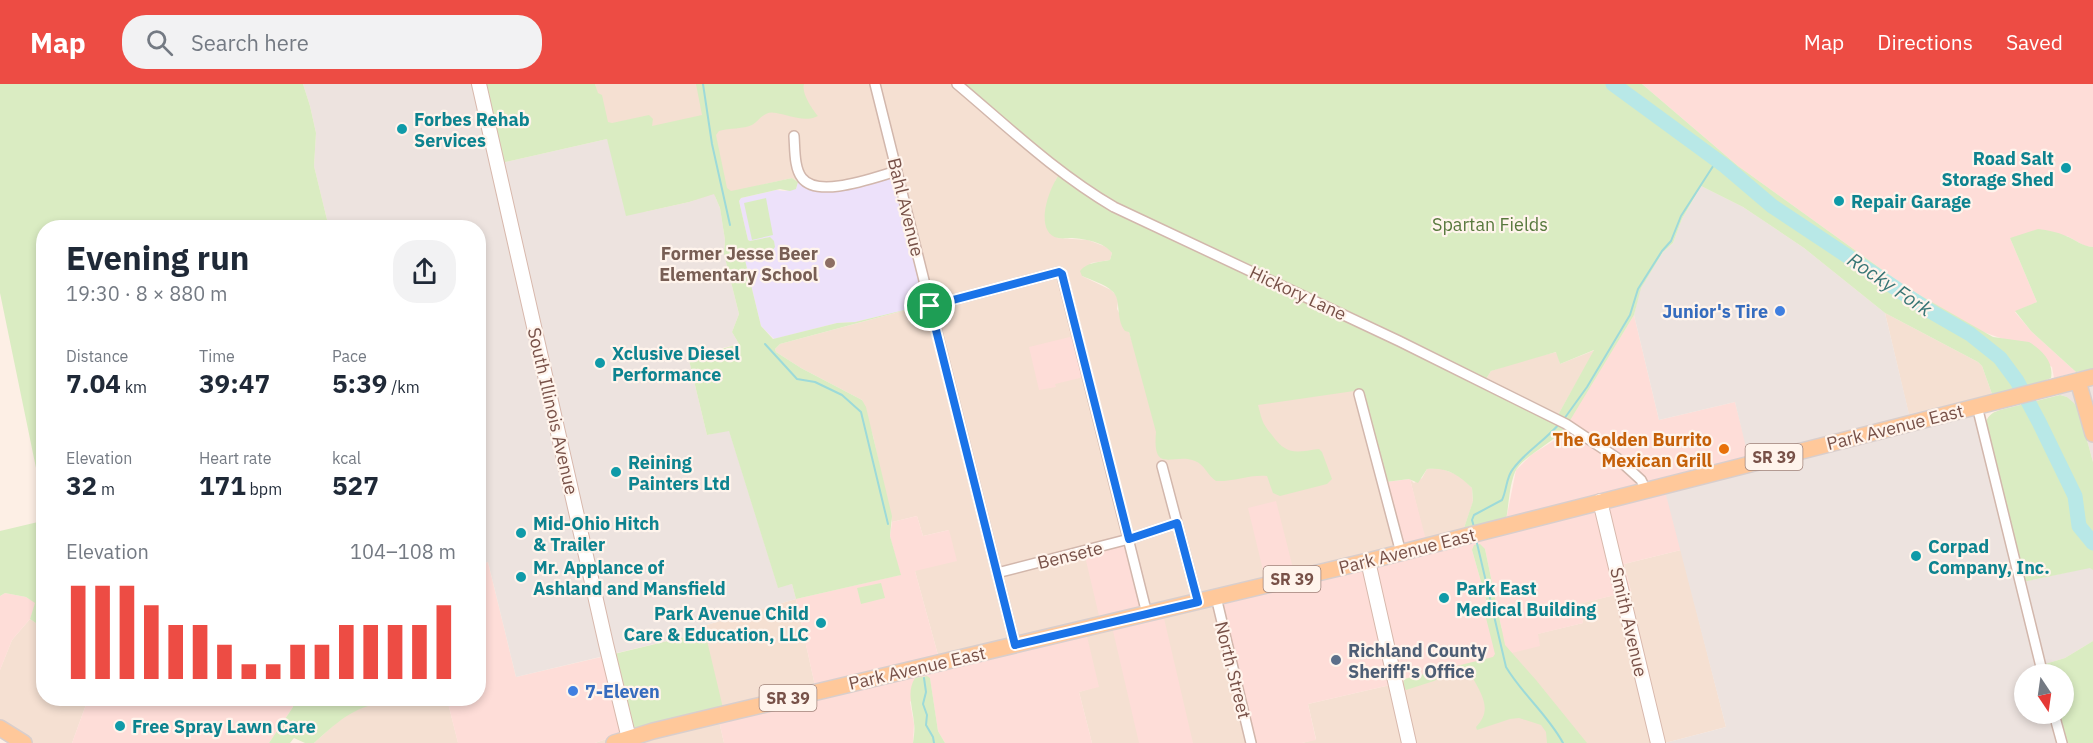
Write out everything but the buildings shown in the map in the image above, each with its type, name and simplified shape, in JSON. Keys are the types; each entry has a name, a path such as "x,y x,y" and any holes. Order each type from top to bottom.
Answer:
{"main road":[{"name":"South Illinois Avenue","path":"479,84 624,741"},
{"name":"Park Avenue East","path":"624,741 1401,553 2086,379"},
{"name":"SR 39","path":"2086,379 2093,434"},
{"name":"Smith Avenue","path":"1600,501 1658,743"},
{"path":"1368,561 1409,743"},
{"path":"0,728 24,743"}],"street":[{"name":"Bahl Avenue","path":"875,84 1015,645"},
{"name":"Hickory Lane","path":"957,84 1064,174 1114,207 1556,418 1617,458 1641,480 1646,490"},
{"path":"794,136 800,176 815,187 832,188 897,171"},
{"path":"930,306 1059,272 1062,274 1147,614"},
{"path":"1359,394 1401,553"},
{"path":"1977,406 2040,664"},
{"path":"1162,466 1198,602"},
{"name":"Bensete","path":"997,573 1129,539 1177,523"},
{"name":"North Street","path":"1216,597 1251,743"},
{"path":"2057,724 2062,743"}],"shaded area":[{"path":"303,84 483,84 501,163 607,139 644,212 714,194 720,208 725,240 724,254 739,314 732,332 739,344 698,354 689,360 707,435 729,430 778,587 792,584 796,599 703,626 705,632 516,677 488,562 486,562 486,220 327,220 314,166 316,133"},
{"path":"595,84 964,84 1064,169 1055,181 1057,238 1088,240 1109,248 1112,253 1110,260 1091,263 1082,276 1111,290 1116,295 1117,309 1129,332 1136,354 1362,390 1406,558 1255,743 1092,743 1079,692 1099,686 941,666 915,571 949,530 923,536 917,516 892,522 873,436 862,400 801,368 776,352 775,349 780,344 925,305 834,189 798,182 792,178 626,216"},
{"path":"1642,84 2093,84 2093,247 2085,246 2067,236 2010,238 2037,302 2015,312 2031,331 2076,372 2054,378 2052,367 2003,339 1978,330 1909,289 1738,166"},
{"name":"Former Jesse Beer Elementary School","path":"893,175 925,305 774,339 761,326 744,256 747,252 773,251 770,237 748,240 739,201 741,198 776,190 796,189 798,182 801,181 807,186"},
{"path":"1701,186 1743,207 1804,248 1885,313 1909,414 1978,398 2023,582 2091,567 2093,570 2093,641 2065,658 2045,664 2014,664 2014,724 2061,724 2066,743 1665,743 1726,727 1665,491 1751,468 1735,402 1659,420 1634,315 1640,288 1663,252 1673,243 1682,219"},
{"path":"1885,313 1978,362 1982,366 1992,394 1909,415"},
{"path":"1634,315 1659,420 1735,402 1752,468 1666,491 1681,550 1624,564 1631,591 1579,604 1583,623 1538,634 1540,646 1512,653 1505,645 1485,549 1472,550 1487,603 1494,657 1404,679 1403,685 1399,683 1308,704 1316,740 1302,743 1255,743 1220,602 1268,591 1248,508 1276,501 1297,584 1406,558 1386,482 1410,479 1426,540 1506,520 1516,470 1531,455 1558,438"},
{"path":"1074,336 1084,377 1055,384 1056,387 1039,390 1029,347"},
{"path":"1595,350 1558,415 1486,379 1491,371 1522,360 1557,352 1560,364"},
{"path":"2093,369 2093,462 2079,411 2067,397 2060,395 2054,378"},
{"path":"1440,468 1460,476 1472,488 1473,502 1463,531 1425,540 1410,479 1414,483 1422,478 1427,469"},
{"path":"917,516 923,536 949,530 957,561 915,571 941,666 1086,632 1099,687 1079,692 1092,743 945,743 938,731 930,679 910,702 914,724 913,743 724,743 719,721 817,695 796,599 900,575 890,536 892,522"},
{"path":"1126,542 1145,618 1163,614 1193,743 1139,743 1110,618 1100,620 1084,552"},
{"path":"1681,550 1726,727 1665,743 1302,743 1316,739 1308,704 1399,683 1502,628 1537,634 1583,623 1578,604 1631,591 1624,564"},
{"path":"486,562 488,562 516,677 614,654 632,730 595,743 458,743 449,706 486,706"},
{"path":"5,593 26,597 36,603 30,619 12,640 0,670 0,596"},
{"path":"796,599 817,695 719,721 724,743 595,743 632,730 703,626"},
{"path":"30,619 36,623 36,706 85,706 72,743 33,743 0,723 0,670 12,640"},
{"path":"85,706 293,706 269,743 72,743"},
{"path":"365,706 449,706 458,743 314,743 345,715"}],"green space":[{"path":"0,84 303,84 316,133 314,166 327,220 36,220 36,468 0,293"},
{"path":"483,84 595,84 598,93 602,95 608,122 649,115 653,119 652,126 702,115 696,84 804,84 806,96 818,116 802,119 772,112 762,116 752,125 719,131 716,135 727,188 731,191 792,178 798,182 796,189 790,191 780,189 741,198 739,201 748,240 770,237 774,241 775,247 771,252 747,252 744,256 761,326 773,339 917,307 780,344 775,349 776,352 801,368 862,400 866,407 892,516 890,536 901,575 796,599 792,584 778,588 729,431 707,435 689,360 689,358 739,344 732,332 739,314 724,254 725,240 720,208 714,194 626,216 607,139 501,163"},
{"name":"Spartan Fields","path":"964,84 1642,84 1738,166 1909,289 1993,337 2029,342 2034,345 2049,362 2051,378 2036,384 1992,394 1982,366 1978,362 1885,313 1804,248 1743,207 1701,186 1682,219 1673,243 1663,252 1641,288 1634,315 1569,422 1558,415 1594,350 1560,364 1556,352 1491,371 1486,379 1115,203 1056,162"},
{"path":"1059,175 1111,210 1482,385 1565,427 1518,466 1511,484 1506,520 1463,531 1473,501 1472,488 1457,475 1446,470 1427,469 1418,483 1409,479 1386,482 1361,390 1258,405 1264,424 1282,446 1292,451 1319,449 1322,452 1332,479 1327,484 1280,496 1273,493 1267,476 1216,481 1195,461 1161,458 1157,454 1156,432 1129,332 1125,331 1122,326 1115,294 1106,286 1082,276 1080,271 1090,264 1110,260 1112,253 1109,249 1094,242 1077,238 1058,238 1050,234 1046,227 1045,209 1051,189"},
{"path":"766,198 773,235 752,240 744,203"},
{"path":"2038,229 2059,233 2093,247 2093,369 2076,372 2031,331 2015,311 2037,302 2010,238"},
{"path":"2060,395 2067,397 2079,411 2093,462 2093,570 2090,568 2023,582 1985,426 1988,417 1997,411"},
{"path":"36,522 36,623 30,619 35,603 26,597 5,593 0,596 0,531"},
{"path":"1480,544 1485,549 1505,645 1587,743 1547,743 1546,732 1541,725 1519,718 1477,730 1476,727 1485,710 1481,694 1469,669 1454,671 1434,681 1406,690 1403,685 1404,679 1493,657 1495,654 1484,610 1487,603 1472,550 1474,545"},
{"path":"881,583 885,598 861,604 857,588"},
{"path":"705,632 723,708 632,730 614,654"},
{"path":"2093,641 2093,743 2066,743 2061,724 2074,724 2074,664 2045,664 2065,658"},
{"path":"927,676 930,678 938,731 945,743 913,743 912,683 915,678"},
{"path":"368,706 350,714 314,743 305,743 294,738 290,743 269,743 293,707"}],"waterway":[{"path":"703,84 712,144 730,225"},
{"name":"Rocky Fork","path":"1613,84 1725,166 1772,206 1930,311 1970,334 2000,358 2017,381 2039,422 2075,496 2079,526 2093,543"},
{"path":"1564,419 1587,387 1630,315 1638,289 1671,241 1681,216 1717,160"},
{"path":"765,344 797,379 815,382 842,395 861,412 888,524"},
{"path":"1474,527 1472,520 1474,515 1502,500 1513,469 1560,423"},
{"path":"1476,539 1506,667 1563,743"},
{"path":"924,678 926,692 923,704 927,715 926,725 934,743"}],"place":[{"name":"Forbes Rehab Services","path":"402,129"},
{"name":"Road Salt Storage Shed","path":"2066,168"},
{"name":"Repair Garage","path":"1839,201"},
{"name":"Former Jesse Beer Elementary School","path":"830,263"},
{"name":"Junior's Tire","path":"1780,311"},
{"name":"Xclusive Diesel Performance","path":"600,363"},
{"name":"The Golden Burrito Mexican Grill","path":"1724,449"},
{"name":"Reining Painters Ltd","path":"616,472"},
{"name":"Mid-Ohio Hitch & Trailer","path":"521,533"},
{"name":"Corpad Company, Inc.","path":"1916,556"},
{"name":"Mr. Applance of Ashland and Mansfield","path":"521,577"},
{"name":"Park East Medical Building","path":"1444,598"},
{"name":"Park Avenue Child Care & Education, LLC","path":"821,623"},
{"name":"Richland County Sheriff's Office","path":"1336,660"},
{"name":"7-Eleven","path":"573,691"},
{"name":"Free Spray Lawn Care","path":"120,726"}],"route":[{"path":"1059,272 1062,274 1129,539 1177,523 1198,602 1015,645 930,306 1059,272"}]}
